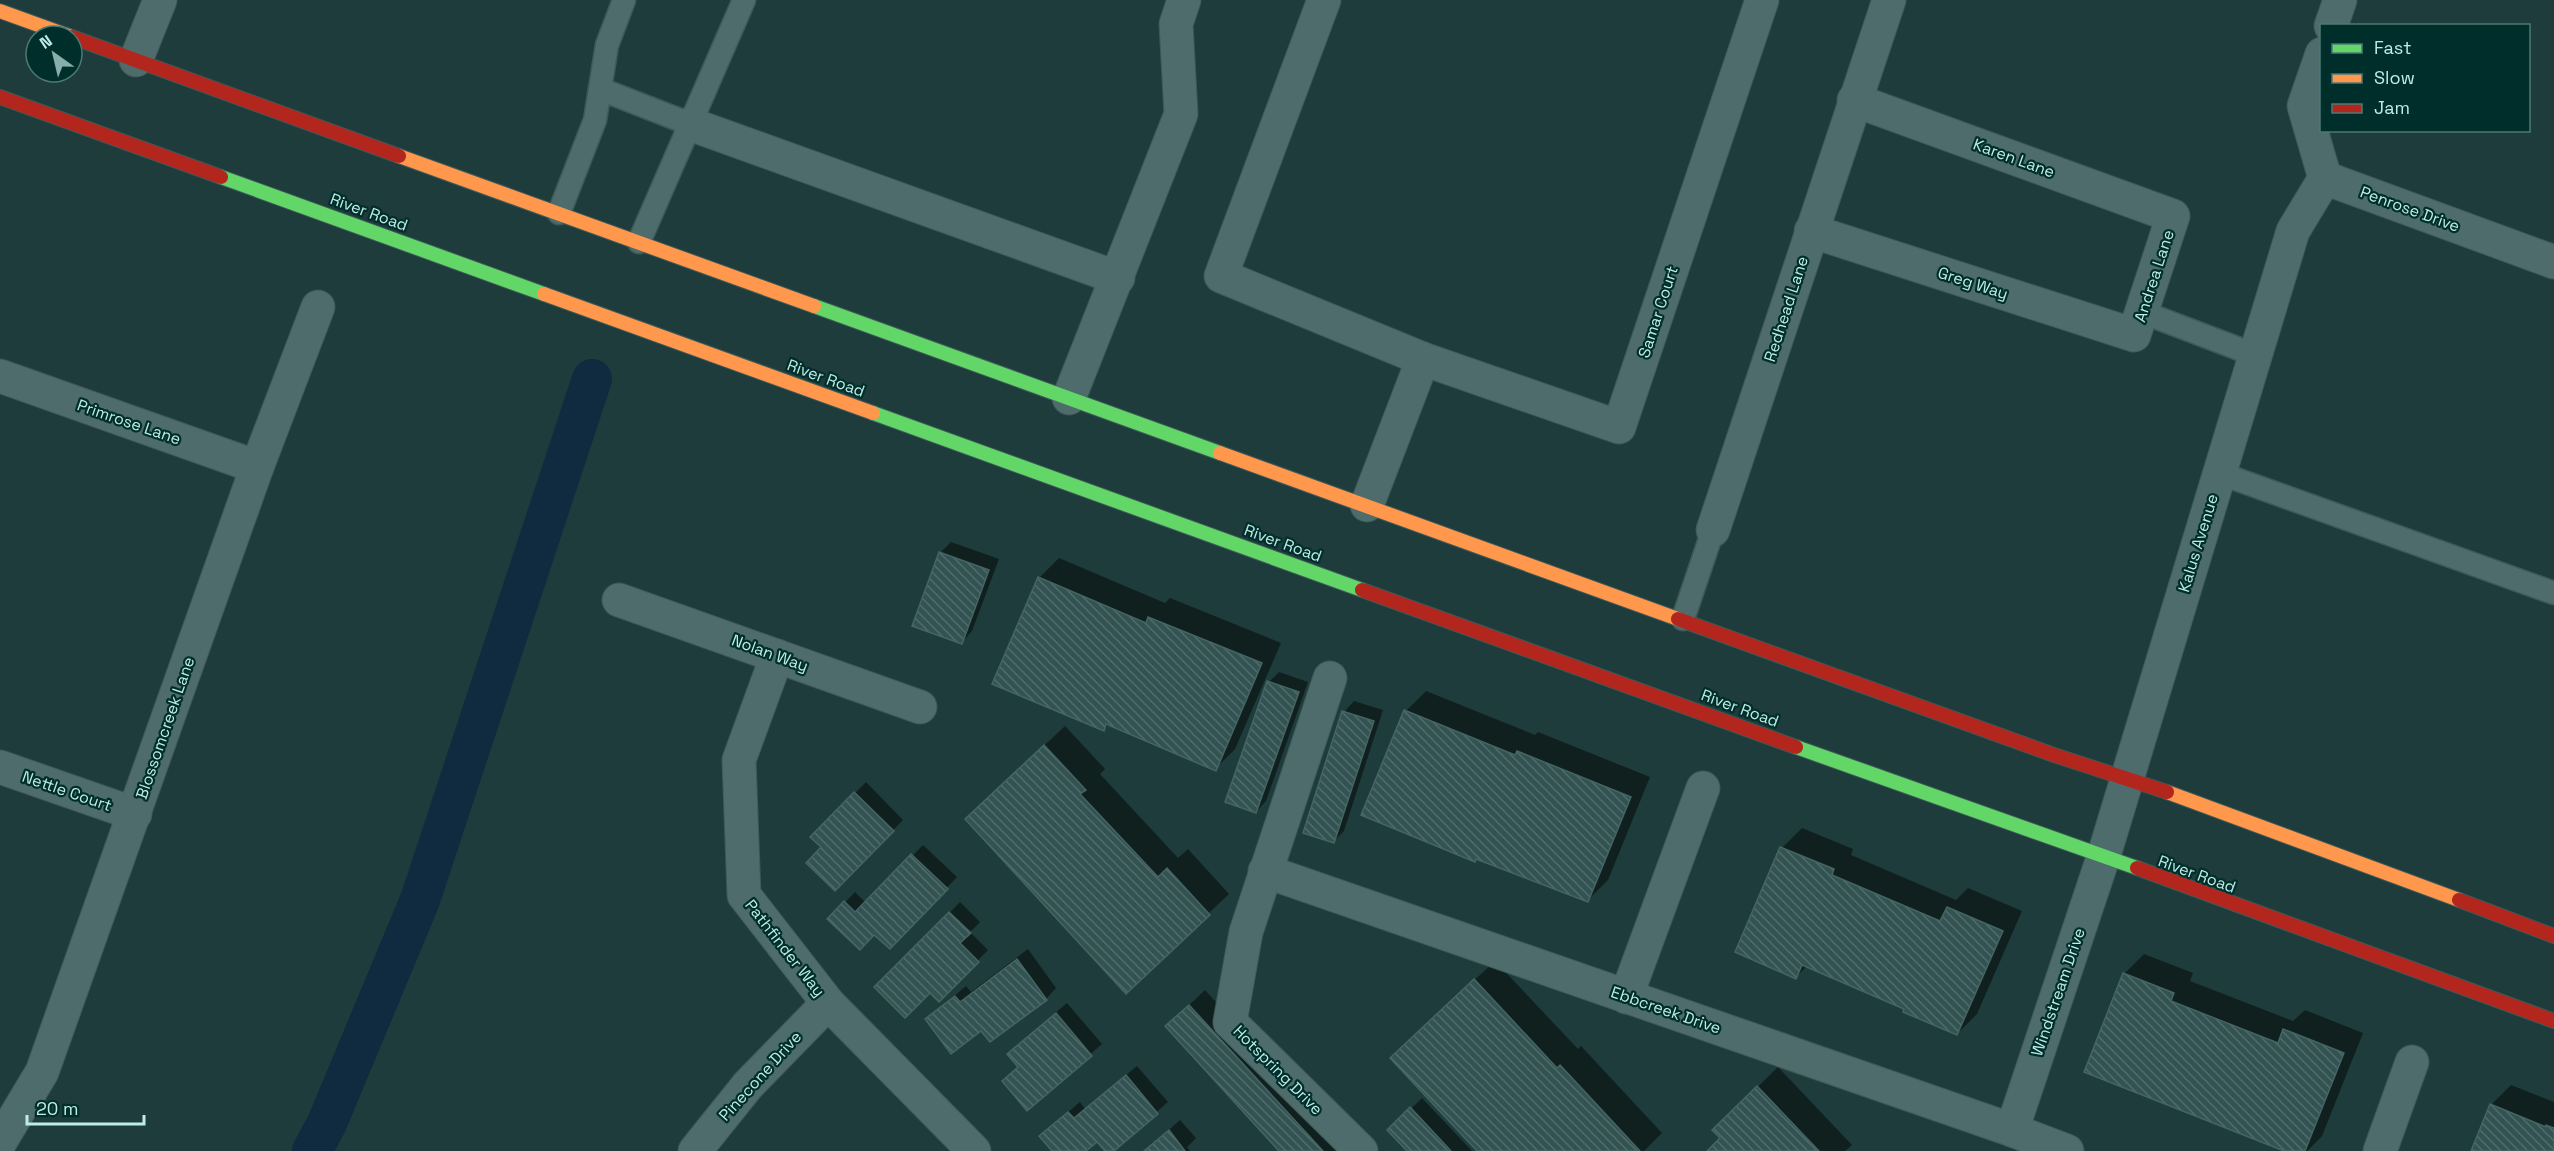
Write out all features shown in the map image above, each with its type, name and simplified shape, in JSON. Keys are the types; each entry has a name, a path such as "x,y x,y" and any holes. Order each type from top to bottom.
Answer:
{"main road":[{"path":"0,11 36,24"},
{"path":"84,42 2054,755 2127,777 2554,936"},
{"name":"River Road","path":"0,96 2026,830 2104,855 2160,878 2554,1021"}],"street":[{"path":"136,60 160,0"},
{"path":"1069,398 1181,114 1176,24 1184,0"},
{"name":"Samar Court","path":"1324,0 1221,276 1423,359 1619,427 1762,0"},
{"name":"Redhead Lane","path":"1713,530 1889,0"},
{"path":"2332,24 2340,0"},
{"path":"2320,60 2304,106 2325,178"},
{"name":"Karen Lane","path":"1854,100 2173,216"},
{"path":"690,124 1118,278"},
{"name":"Kalus Avenue","path":"2104,855 2293,231 2325,178"},
{"name":"Penrose Drive","path":"2325,178 2554,262"},
{"name":"Andrea Lane","path":"2138,324 2173,216"},
{"name":"Greg Way","path":"1811,231 2138,324"},
{"name":"Blossomcreek Lane","path":"0,1142 42,1072 257,467 318,308"},
{"path":"1367,505 1423,359"},
{"name":"Primrose Lane","path":"0,376 257,467"},
{"name":"Nolan Way","path":"619,600 920,707"},
{"name":"Pathfinder Way","path":"777,656 739,760 744,895 828,1003 974,1151"},
{"path":"1265,872 1330,678"},
{"name":"Nettle Court","path":"0,767 135,814"},
{"path":"1626,997 1703,788"},
{"name":"Windstream Drive","path":"2012,1130 2104,855"},
{"name":"Ebbcreek Drive","path":"1265,872 2067,1151"},
{"name":"Hotspring Drive","path":"1265,872 1246,932 1230,1022 1360,1151"},
{"name":"Pinecone Drive","path":"695,1151 748,1085 828,1003"},
{"path":"2379,1151 2412,1062"}],"lane":[{"path":"559,213 595,120 607,45 624,0"},
{"path":"639,242 744,0"},
{"path":"600,89 690,124"},
{"path":"2138,324 2255,355"},
{"path":"2219,473 2554,593"},
{"name":"Redhead Lane","path":"1683,619 1713,530"}],"building":[{"path":"939,552 989,570 962,644 912,626"},
{"path":"1038,577 1146,623 1148,617 1262,663 1216,771 1106,724 1104,731 992,684"},
{"path":"1267,681 1299,692 1256,813 1225,802"},
{"path":"1404,710 1515,755 1517,751 1631,797 1588,902 1476,859 1475,862 1361,815"},
{"path":"1342,711 1374,721 1334,843 1303,833"},
{"path":"1044,745 1086,790 1080,794 1158,877 1167,868 1210,915 1126,994 965,819"},
{"path":"854,792 894,831 835,891 806,863 821,847 810,837"},
{"path":"1780,847 1834,869 1832,875 1940,921 1947,907 2003,931 1957,1035 1903,1012 1904,1009 1802,965 1796,979 1735,952"},
{"path":"911,854 948,889 890,949 874,935 860,950 827,919 844,901 855,912"},
{"path":"949,912 971,933 960,943 979,962 939,1002 930,993 905,1018 874,987"},
{"path":"1017,959 1047,1000 990,1042 981,1031 951,1054 925,1019 955,996 960,1002"},
{"path":"2123,973 2174,993 2171,1001 2278,1043 2283,1029 2344,1053 2305,1151 2284,1151 2084,1072"},
{"path":"1474,979 1557,1068 1560,1065 1640,1151 1477,1151 1390,1058"},
{"path":"1189,1005 1323,1151 1279,1151 1165,1026"},
{"path":"1056,1013 1092,1056 1027,1111 1002,1081 1018,1067 1007,1054"},
{"path":"1126,1075 1158,1114 1114,1151 1105,1151 1097,1142 1086,1151 1052,1151 1039,1136 1068,1112 1074,1118"},
{"path":"1757,1086 1819,1151 1707,1151 1720,1138 1712,1130"},
{"path":"2490,1104 2546,1127 2546,1125 2554,1128 2554,1151 2471,1151"},
{"path":"1410,1107 1451,1151 1407,1151 1387,1130"},
{"path":"1169,1130 1185,1151 1144,1151"}],"waterway":[{"path":"312,1151 327,1123 420,900 592,379"}],"traffic: fast":[{"path":"221,177 544,294"},
{"path":"814,306 1220,453"},
{"path":"873,413 1362,590"},
{"path":"1796,747 2137,868"}],"traffic: slow":[{"path":"0,11 36,24"},
{"path":"399,156 814,306"},
{"path":"544,294 873,413"},
{"path":"1220,453 1678,619"},
{"path":"2167,792 2459,900"}],"traffic: jam":[{"path":"84,41 399,156"},
{"path":"0,97 221,177"},
{"path":"1362,590 1796,747"},
{"path":"1678,619 2054,755 2167,792"},
{"path":"2137,868 2554,1021"},
{"path":"2459,900 2554,936"}]}
